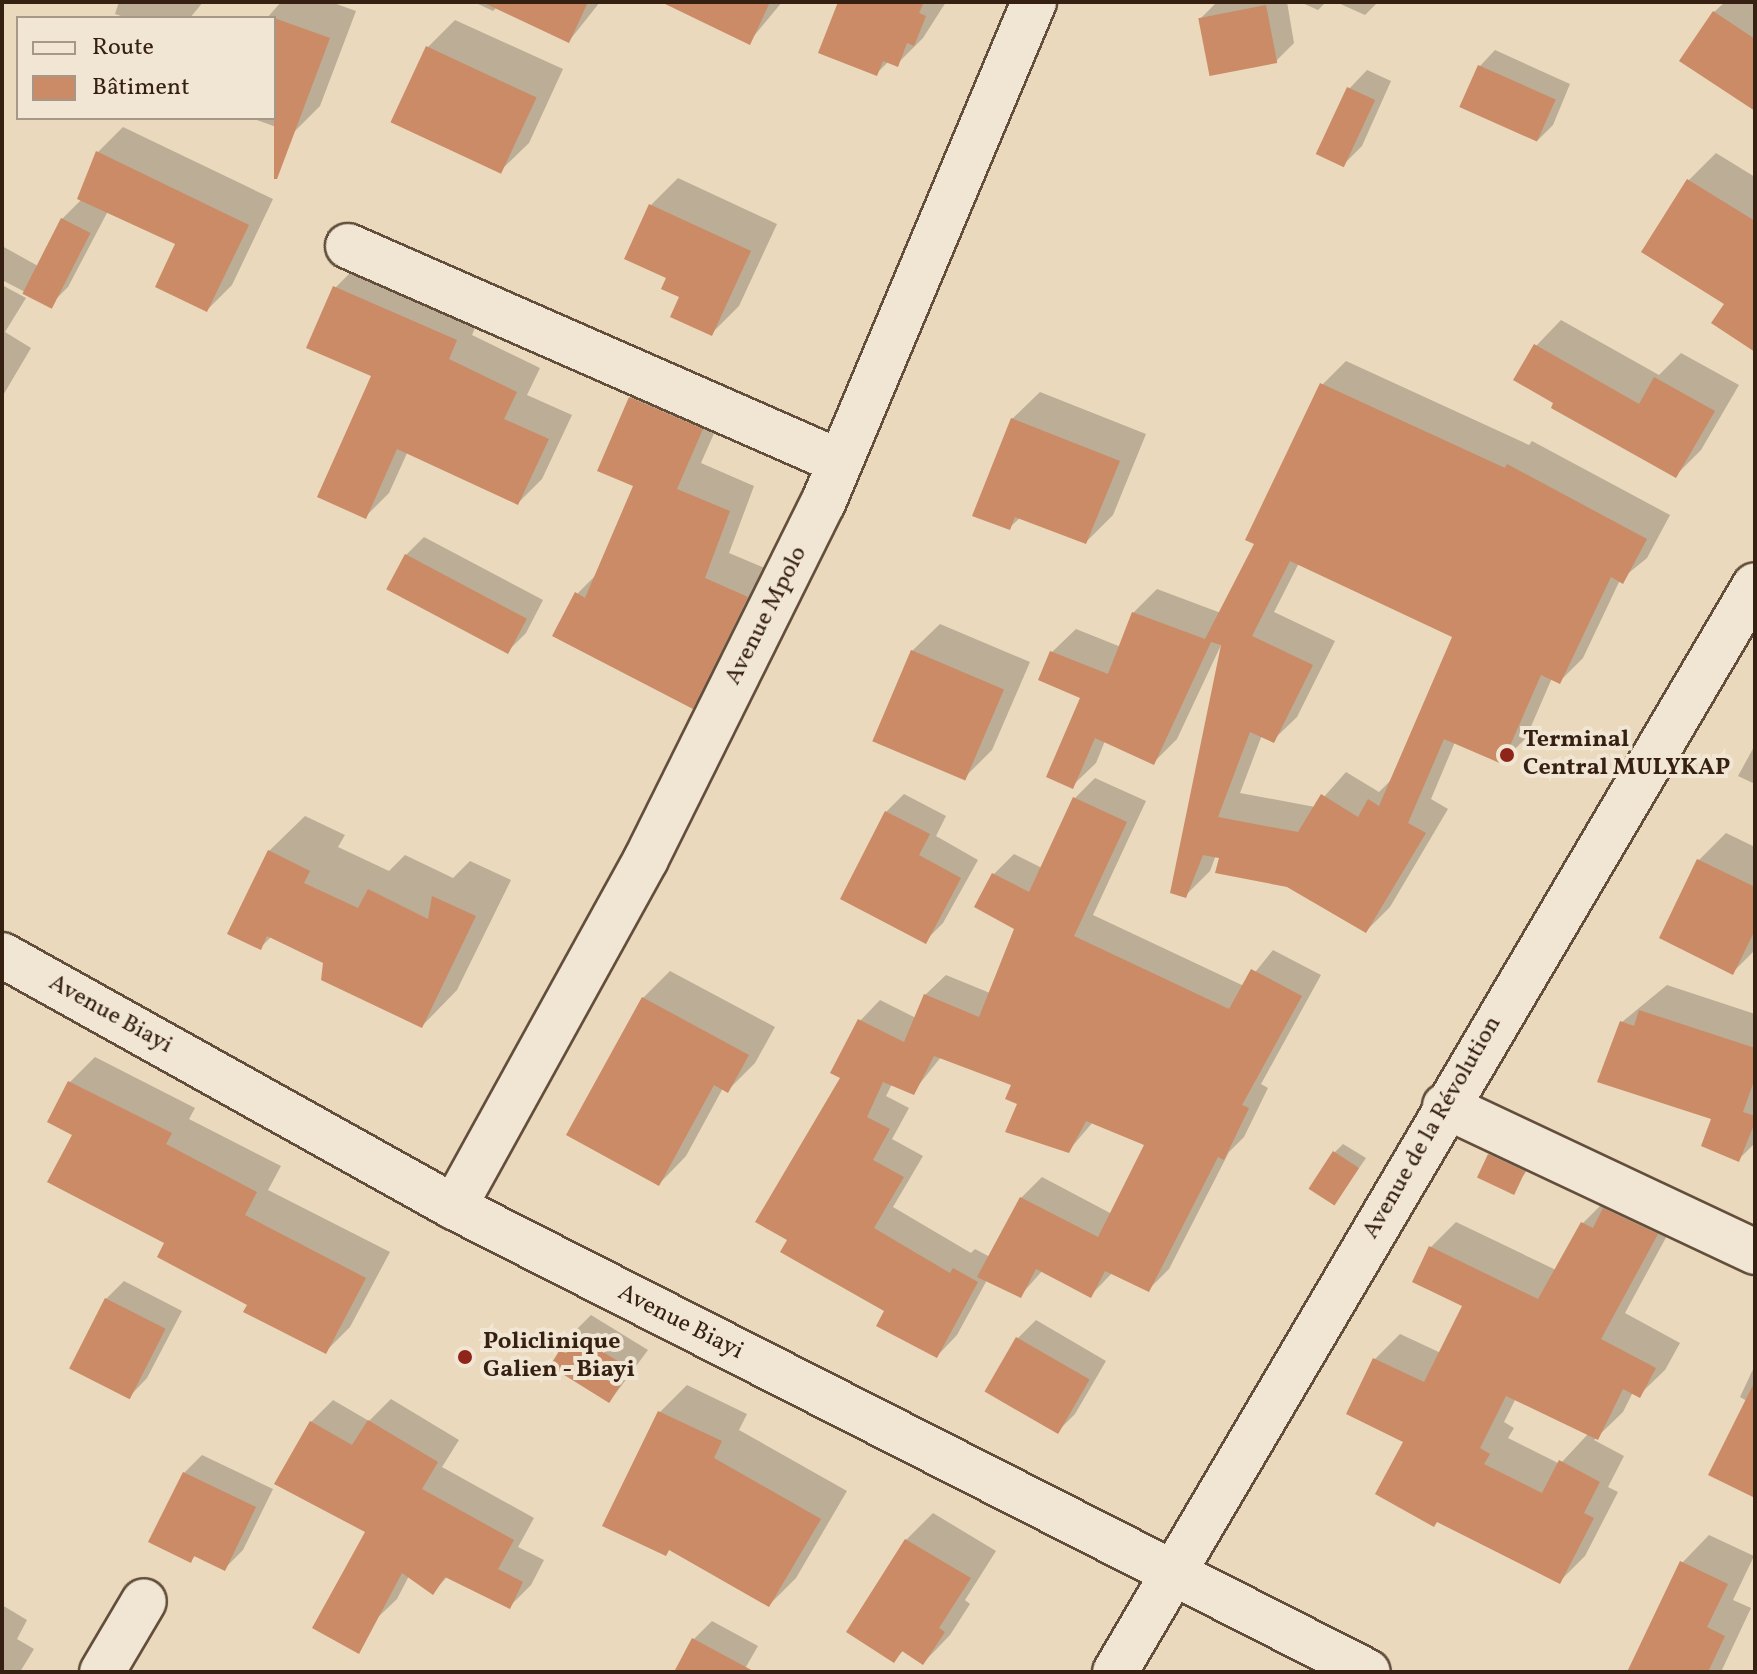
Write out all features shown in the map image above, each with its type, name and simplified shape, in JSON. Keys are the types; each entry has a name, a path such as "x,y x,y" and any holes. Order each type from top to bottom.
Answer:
{"street":[{"name":"Avenue Mpolo","path":"454,1207 646,859 840,462 1034,2"},
{"path":"348,246 840,462"},
{"name":"Avenue de la Révolution","path":"1115,1672 1445,1106 1755,585"},
{"name":"Avenue Biayi","path":"2,955 454,1207 1368,1672"},
{"path":"1445,1106 1755,1252"},
{"path":"102,1672 144,1601"}],"building":[{"path":"482,2 588,2 569,43"},
{"path":"661,2 770,2 750,45"},
{"path":"838,2 924,2 919,13 926,16 914,46 907,43 898,67 883,61 877,76 818,53"},
{"path":"1266,5 1277,63 1210,76 1198,18"},
{"path":"1713,11 1755,39 1755,111 1679,61"},
{"path":"276,19 330,38 277,179 274,179"},
{"path":"426,46 537,98 501,174 391,122"},
{"path":"1478,65 1556,100 1537,142 1459,107"},
{"path":"1347,87 1375,100 1344,167 1316,154"},
{"path":"96,151 249,225 207,312 155,287 175,244 77,199"},
{"path":"1687,179 1755,221 1755,352 1711,323 1724,304 1641,252"},
{"path":"649,204 751,251 712,336 670,317 679,297 661,289 666,278 624,259"},
{"path":"61,218 90,233 52,309 22,294"},
{"path":"333,286 457,340 449,359 517,392 504,419 549,439 518,505 397,449 366,519 317,497 371,376 306,348"},
{"path":"1534,344 1639,404 1654,377 1715,411 1676,478 1551,408 1553,403 1513,380"},
{"path":"1320,383 1505,468 1507,464 1647,539 1623,584 1611,577 1560,684 1541,675 1502,764 1444,739 1408,823 1426,833 1366,933 1287,887 1215,873 1219,858 1203,855 1186,898 1170,893 1221,645 1211,642 1154,765 1095,738 1073,789 1046,777 1080,698 1038,680 1050,651 1108,674 1132,612 1205,639 1254,544 1245,540","holes":["1290,561 1452,637 1379,806 1368,799 1358,817 1321,794 1298,832 1218,817 1250,732 1274,743 1313,665 1252,636"]},
{"path":"629,397 703,429 677,489 730,511 705,578 748,597 693,709 552,636 575,592 585,598 633,486 597,471"},
{"path":"1011,418 1120,461 1086,544 1015,517 1010,530 972,516"},
{"path":"405,554 527,619 508,654 386,589"},
{"path":"911,650 1004,689 965,781 872,741"},
{"path":"1073,797 1127,822 1074,936 1229,1009 1251,969 1302,996 1242,1105 1249,1108 1224,1160 1218,1157 1149,1292 1105,1271 1091,1298 1036,1269 1021,1298 977,1277 1020,1197 1098,1237 1144,1145 1086,1121 1069,1153 1005,1132 1017,1104 1005,1099 1011,1085 934,1056 914,1095 883,1082 867,1117 890,1129 873,1160 904,1177 874,1228 950,1273 953,1268 978,1282 937,1358 876,1326 884,1311 780,1252 787,1240 755,1222 840,1078 830,1073 858,1019 904,1042 924,994 979,1017 1014,929 974,907 992,873 1029,892"},
{"path":"885,811 930,834 919,855 961,878 926,944 840,899"},
{"path":"268,850 310,871 304,883 358,908 368,889 428,919 432,896 476,916 422,1028 321,980 323,963 267,936 261,950 227,934"},
{"path":"1697,859 1755,887 1755,930 1733,975 1659,938"},
{"path":"642,997 749,1055 728,1093 714,1085 659,1186 566,1135"},
{"path":"1639,1010 1755,1048 1755,1078 1743,1112 1755,1116 1755,1122 1739,1162 1701,1146 1711,1119 1597,1082 1620,1021 1634,1026"},
{"path":"68,1081 172,1133 166,1144 257,1192 245,1215 366,1278 326,1354 243,1312 247,1305 157,1257 164,1243 47,1182 72,1135 47,1122"},
{"path":"1333,1151 1359,1168 1334,1206 1308,1189"},
{"path":"1488,1154 1525,1171 1514,1195 1477,1178"},
{"path":"1603,1208 1658,1234 1601,1339 1656,1368 1640,1398 1623,1389 1598,1440 1506,1396 1480,1448 1490,1454 1484,1464 1542,1493 1559,1460 1600,1482 1584,1513 1594,1518 1560,1584 1437,1522 1434,1527 1375,1494 1403,1442 1346,1414 1373,1358 1424,1382 1462,1306 1412,1282 1429,1246 1538,1299 1581,1222 1593,1228"},
{"path":"105,1298 166,1329 130,1399 69,1368"},
{"path":"571,1332 630,1369 609,1403 550,1366"},
{"path":"1016,1337 1090,1379 1058,1434 984,1392"},
{"path":"1755,1381 1755,1498 1708,1475"},
{"path":"658,1411 722,1441 714,1458 821,1519 769,1607 669,1550 666,1556 602,1526"},
{"path":"368,1420 438,1462 422,1489 514,1540 498,1569 523,1582 510,1609 445,1577 433,1595 402,1573 359,1654 312,1628 365,1532 274,1484 310,1421 352,1445"},
{"path":"183,1472 256,1507 225,1571 194,1556 191,1563 148,1542"},
{"path":"905,1539 971,1578 939,1628 945,1632 923,1665 902,1651 894,1663 846,1632"},
{"path":"1680,1561 1728,1584 1707,1627 1725,1636 1708,1672 1627,1672"},
{"path":"692,1638 755,1672 674,1672"}],"place":[{"name":"Terminal Central MULYKAP","path":"1507,755"},
{"name":"Policlinique Galien - Biayi","path":"465,1357"}]}
